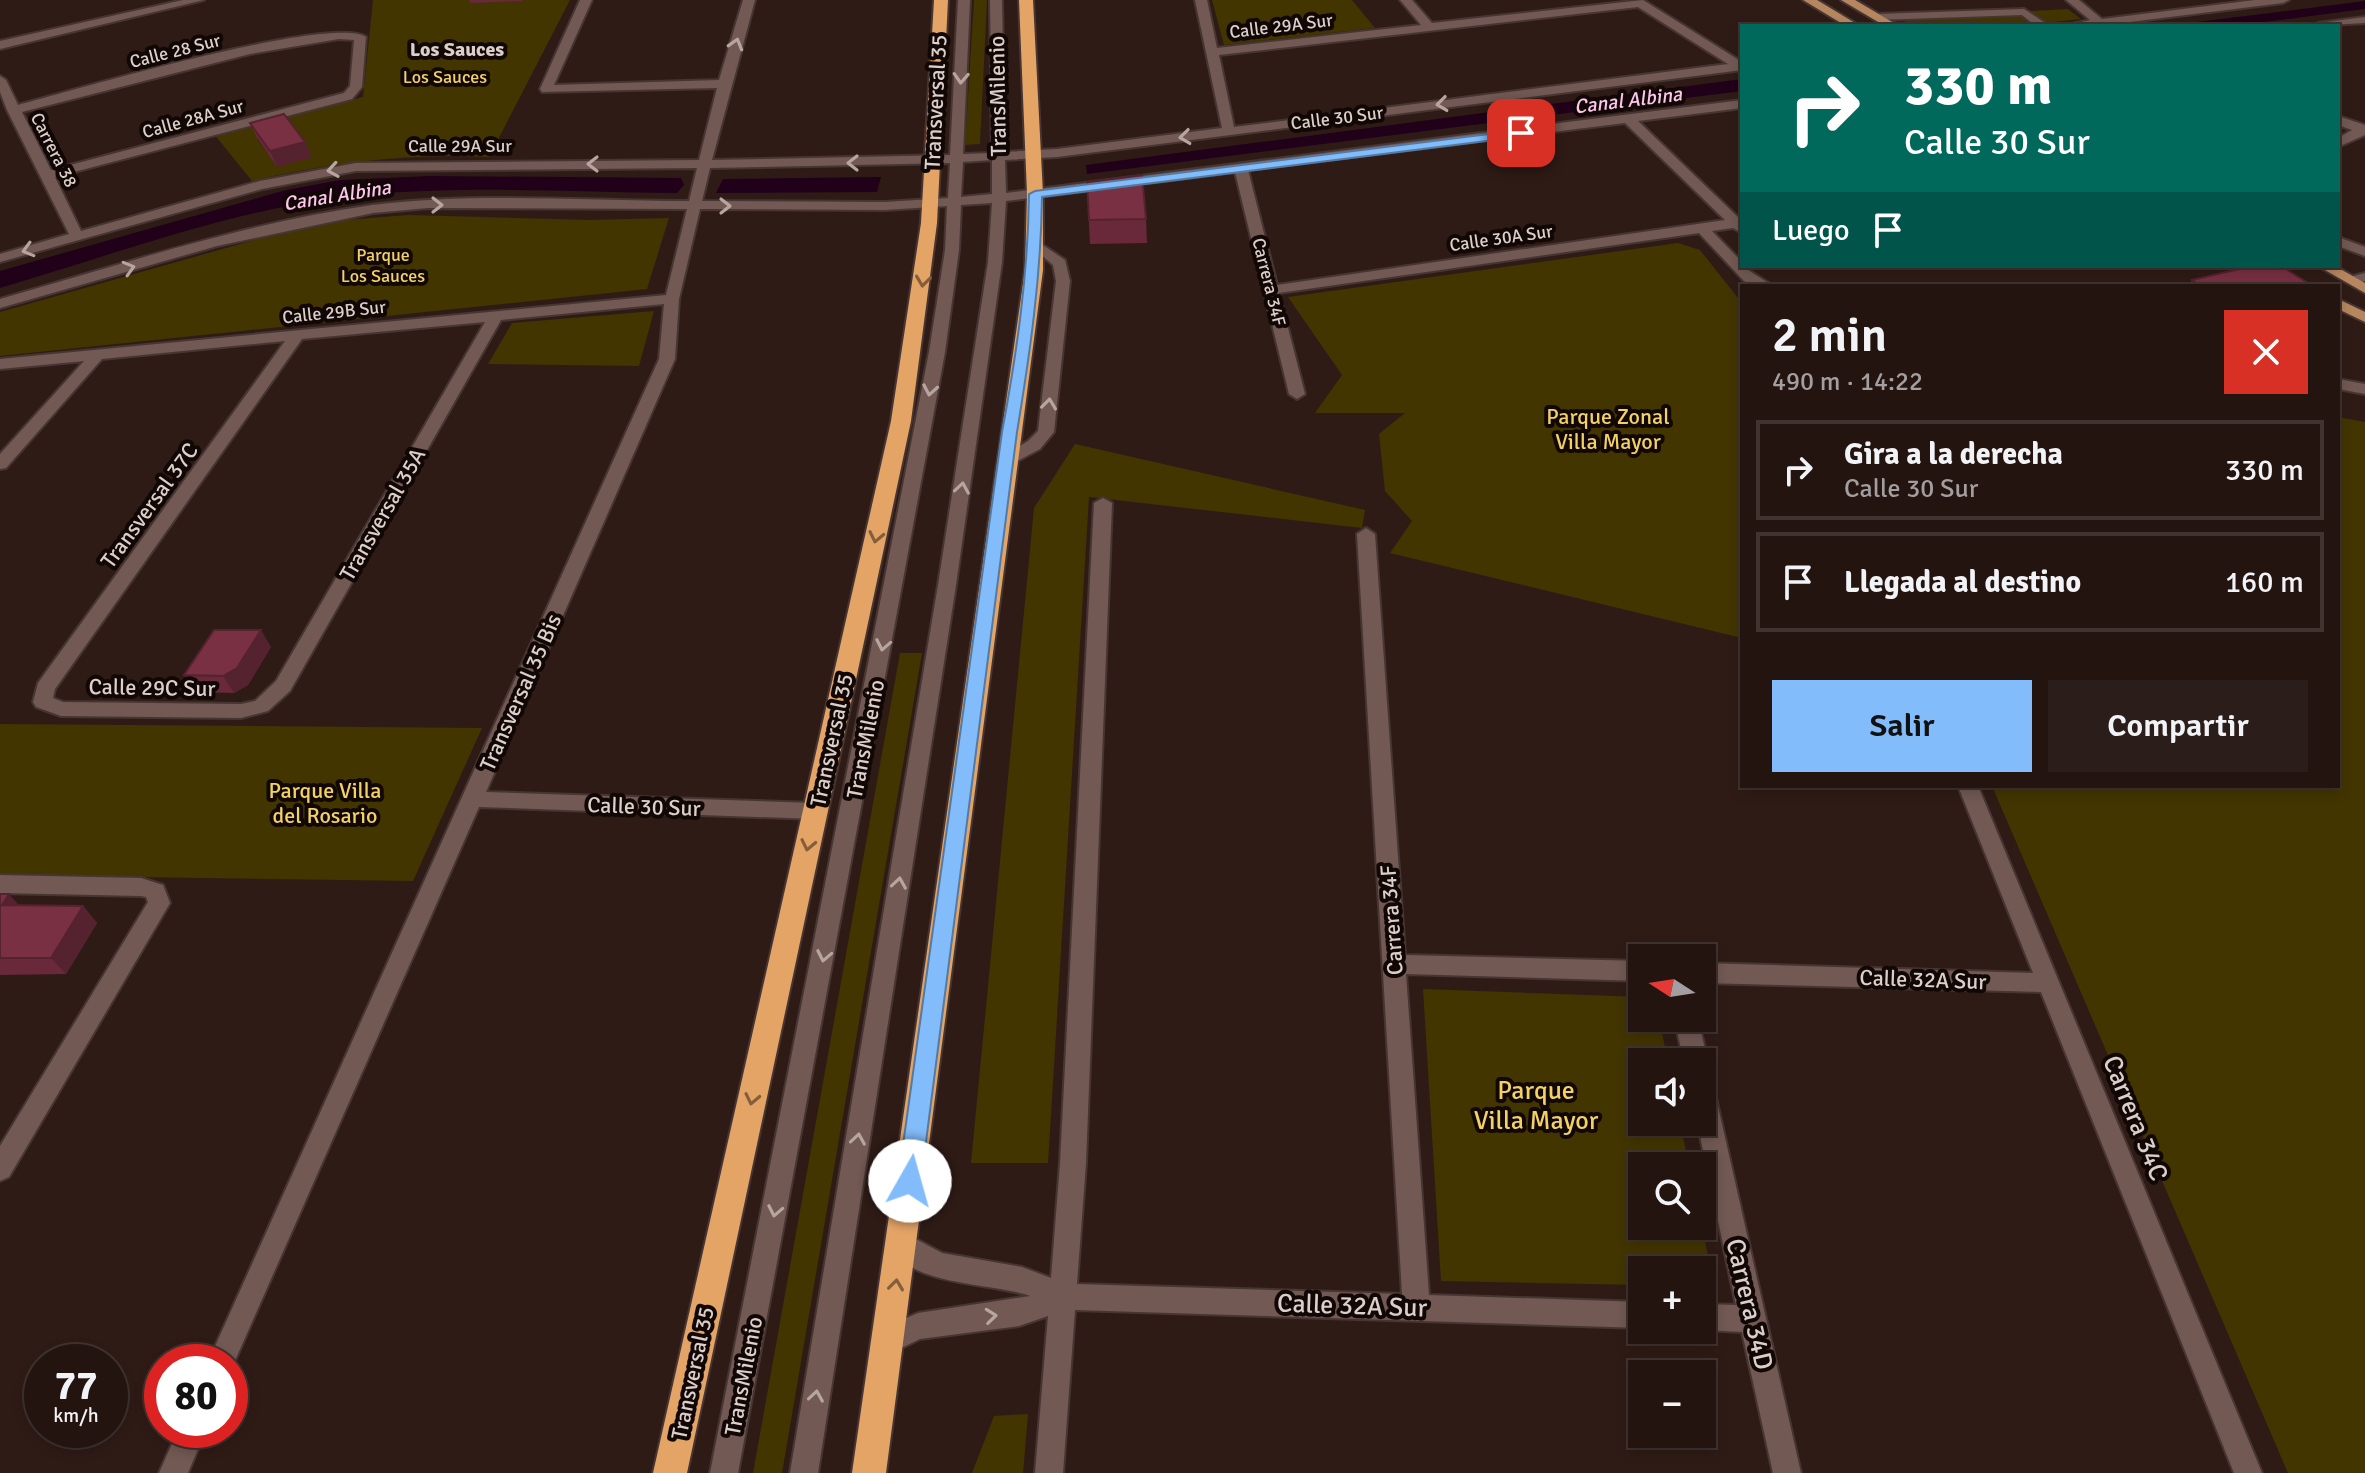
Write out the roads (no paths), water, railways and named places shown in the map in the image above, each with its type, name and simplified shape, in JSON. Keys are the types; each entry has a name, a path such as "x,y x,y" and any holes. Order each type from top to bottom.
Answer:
{"highway":[{"name":"Transversal 35","path":"670,1473 901,421 921,292 942,202 931,161 941,0"},
{"path":"869,1473 1006,462 1028,328 1035,194 1026,0"}],"main road":[{"path":"1809,0 1851,24"},
{"path":"1847,0 1889,24"},
{"path":"2329,268 2365,289"},
{"path":"2340,304 2365,318"}],"street":[{"path":"0,45 198,0"},
{"path":"586,0 546,89 724,84"},
{"name":"Transversal 35 Bis","path":"230,1344 667,359 672,299 724,84 749,0"},
{"name":"TransMilenio","path":"724,1473 895,586 937,352 952,250 942,202 957,159 964,0"},
{"name":"TransMilenio","path":"804,1473 950,570 995,262 999,198 996,0"},
{"path":"1201,0 1229,132"},
{"path":"1406,0 1429,27"},
{"path":"2072,0 2099,22"},
{"path":"2084,24 2283,0"},
{"path":"1637,1 1740,66"},
{"name":"Calle 29A Sur","path":"1212,52 1637,1"},
{"path":"1877,17 2024,12 2041,24"},
{"path":"2336,24 2363,21"},
{"name":"Calle 28 Sur","path":"13,110 245,52 347,33 360,37 356,87 348,96"},
{"name":"Calle 30 Sur","path":"931,161 1034,154 1229,132 1740,66"},
{"name":"Carrera 38","path":"0,80 77,236"},
{"name":"Calle 28A Sur","path":"47,175 348,96"},
{"name":"Calle 30 Sur","path":"942,202 1241,170 1740,104"},
{"path":"1629,119 1739,226"},
{"path":"2340,121 2364,130"},
{"path":"2340,142 2364,130"},
{"name":"Calle 29A Sur","path":"0,258 260,185 356,167 704,169 931,161"},
{"name":"Carrera 34F","path":"1241,170 1297,394"},
{"path":"0,304 280,226 372,208 428,204 696,200 942,202"},
{"name":"Calle 30A Sur","path":"1271,290 1702,228 1739,226"},
{"path":"1702,228 1737,261"},
{"path":"2340,242 2365,252"},
{"path":"1006,462 1034,445 1046,432 1063,281 1060,263 1034,243"},
{"path":"1742,268 1749,278 1762,284"},
{"path":"2349,279 2365,277"},
{"name":"Calle 29B Sur","path":"0,364 672,299"},
{"name":"Transversal 35A","path":"261,706 283,686 496,316"},
{"name":"Transversal 37C","path":"43,702 45,688 297,335"},
{"path":"0,464 97,355"},
{"path":"2340,384 2365,389"},
{"path":"1049,1473 1073,1147 1103,503"},
{"name":"Carrera 34F","path":"1366,534 1416,1307"},
{"name":"Calle 29C Sur","path":"43,702 61,709 218,713 261,706"},
{"name":"Carrera 34C","path":"1969,788 2248,1473"},
{"name":"Calle 30 Sur","path":"473,799 815,811"},
{"path":"0,884 141,887 155,891 159,903 0,1169"},
{"path":"1394,964 1628,971"},
{"name":"Calle 32A Sur","path":"1716,973 2049,983"},
{"name":"Carrera 34D","path":"1712,1136 1787,1473"},
{"path":"901,1243 919,1258 935,1264 1023,1280 1063,1297"},
{"path":"889,1340 918,1326 1019,1313 1063,1297"},
{"name":"Calle 32A Sur","path":"1063,1297 1628,1315"},
{"path":"1716,1318 1753,1319"},
{"path":"173,1473 184,1448"}],"water":[{"path":"2365,1 2365,9 2249,24 2181,24"},
{"name":"Canal Albina","path":"1740,79 1740,91 1087,174 1086,165"},
{"name":"Canal Albina","path":"430,176 681,178 684,185 677,193 464,190 336,198 209,225 0,288 0,271 286,190 340,180"},
{"path":"881,177 877,192 716,193 723,179"}],"district":[{"name":"Los Sauces","path":"457,49"}],"park label":[{"name":"Parque Los Sauces","path":"383,265"},
{"name":"Parque Zonal Villa Mayor","path":"1608,428"},
{"name":"Parque Villa del Rosario","path":"325,802"},
{"name":"Parque Villa Mayor","path":"1536,1105"}]}
